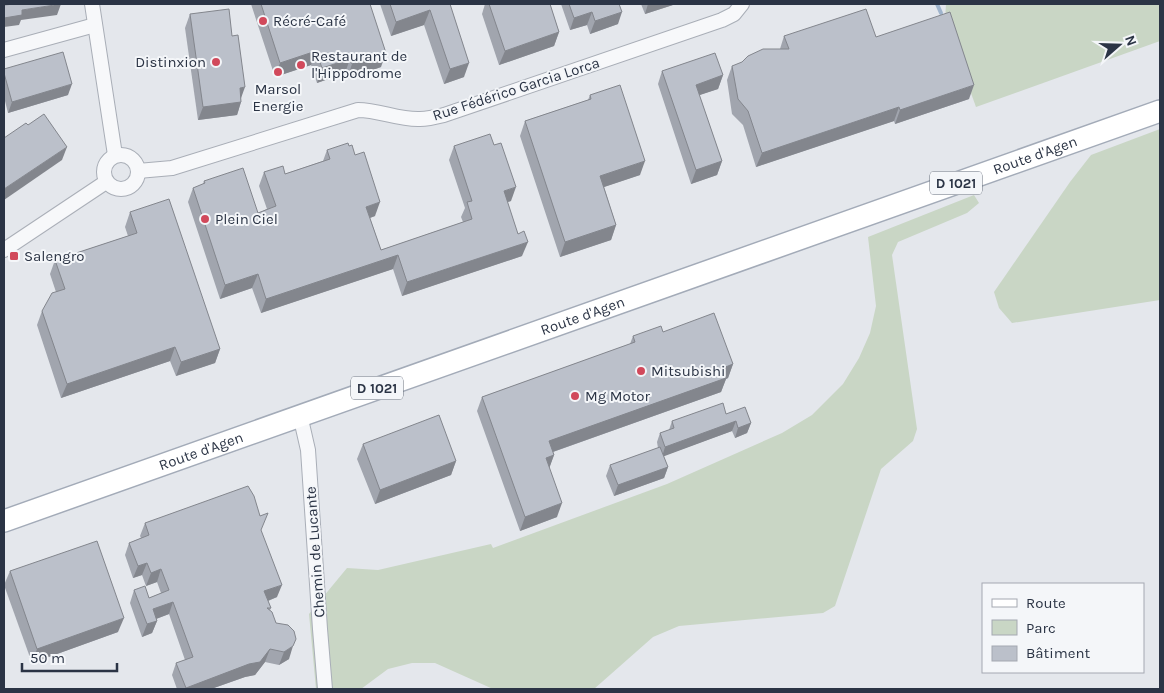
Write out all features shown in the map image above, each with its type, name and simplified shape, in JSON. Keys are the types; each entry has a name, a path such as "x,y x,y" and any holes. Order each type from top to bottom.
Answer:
{"main road":[{"name":"Route d'Agen","path":"4,521 1160,111"}],"street":[{"path":"92,4 115,155"},
{"name":"Rue Fédérico Garcia Lorca","path":"138,171 172,168 358,110 371,110 420,119 444,115 722,20 734,14 742,4"},
{"path":"4,50 95,25"},
{"path":"115,155 125,155 130,158 134,161 138,171 135,182 126,189 116,189 106,182 104,178 106,162 115,155"},
{"path":"4,250 106,182"},
{"name":"Chemin de Lucante","path":"300,415 308,450 325,689"}],"green space":[{"path":"946,4 1160,4 1160,41 976,107 945,21"},
{"path":"1160,129 1160,300 1012,323 999,308 994,292 1070,182 1091,155"},
{"path":"974,195 979,203 967,213 898,242 892,255 917,429 913,441 881,469 835,606 823,613 679,626 653,637 594,689 493,689 435,663 412,663 388,669 361,689 316,689 309,614 347,568 378,570 491,544 493,548 667,484 782,433 812,415 843,384 859,358 870,333 876,306 868,237"}],"building":[{"path":"61,4 22,10 22,15 4,18 4,5"},
{"path":"261,4 370,4 386,53 352,64 350,59 322,68 316,51 280,63"},
{"path":"390,4 450,4 469,63 450,69 430,10 396,22"},
{"path":"489,4 550,4 559,32 505,51"},
{"path":"569,4 619,4 622,12 595,21 592,12 574,18"},
{"path":"229,9 232,36 238,35 245,87 240,88 241,102 203,107 190,14"},
{"path":"866,9 876,37 950,12 974,85 900,110 899,107 762,153 748,111 738,99 732,66 763,49 789,49 784,36"},
{"path":"63,52 72,84 12,102 4,69"},
{"path":"715,53 723,75 696,85 722,161 696,170 662,71"},
{"path":"620,85 645,161 600,176 616,225 565,242 525,121 591,99 590,95"},
{"path":"44,114 67,147 4,189 4,138 26,123 28,125"},
{"path":"490,134 494,145 501,143 516,187 504,191 518,234 524,231 528,242 407,282 398,255 266,299 258,274 225,285 193,188 205,183 204,181 243,168 258,213 276,206 264,172 283,166 285,174 330,159 327,150 348,143 349,146 352,145 355,155 364,152 380,202 366,207 381,250 472,219 467,202 472,201 454,146"},
{"path":"169,199 220,349 181,362 175,347 67,384 42,311 52,293 65,289 55,260 137,233 130,212"},
{"path":"714,313 733,364 723,368 726,378 549,441 554,455 546,458 562,503 525,517 482,397 635,342 633,336 661,326 663,332"},
{"path":"723,403 726,414 745,407 751,423 738,428 736,421 665,447 660,433 674,428 672,421"},
{"path":"439,415 456,461 380,490 363,444"},
{"path":"660,447 668,467 618,485 610,465"},
{"path":"248,486 254,496 260,516 268,513 261,530 282,585 264,591 271,608 267,608 272,612 276,623 288,625 294,631 296,639 293,646 284,652 270,649 260,662 249,664 186,688 176,663 193,657 173,602 153,609 157,621 147,624 134,590 145,586 149,598 169,590 161,569 151,573 147,563 138,566 129,543 149,535 145,523"},
{"path":"97,541 124,618 37,649 10,571"}],"waterway":[{"path":"937,4 941,13"}],"place":[{"name":"Récré-Café","path":"263,21"},
{"name":"Distinxion","path":"216,62"},
{"name":"Restaurant de l'Hippodrome","path":"301,65"},
{"name":"Marsol Energie","path":"278,72"},
{"name":"Plein Ciel","path":"205,219"},
{"name":"Salengro","path":"14,256"},
{"name":"Mitsubishi","path":"641,371"},
{"name":"Mg Motor","path":"575,396"}]}
